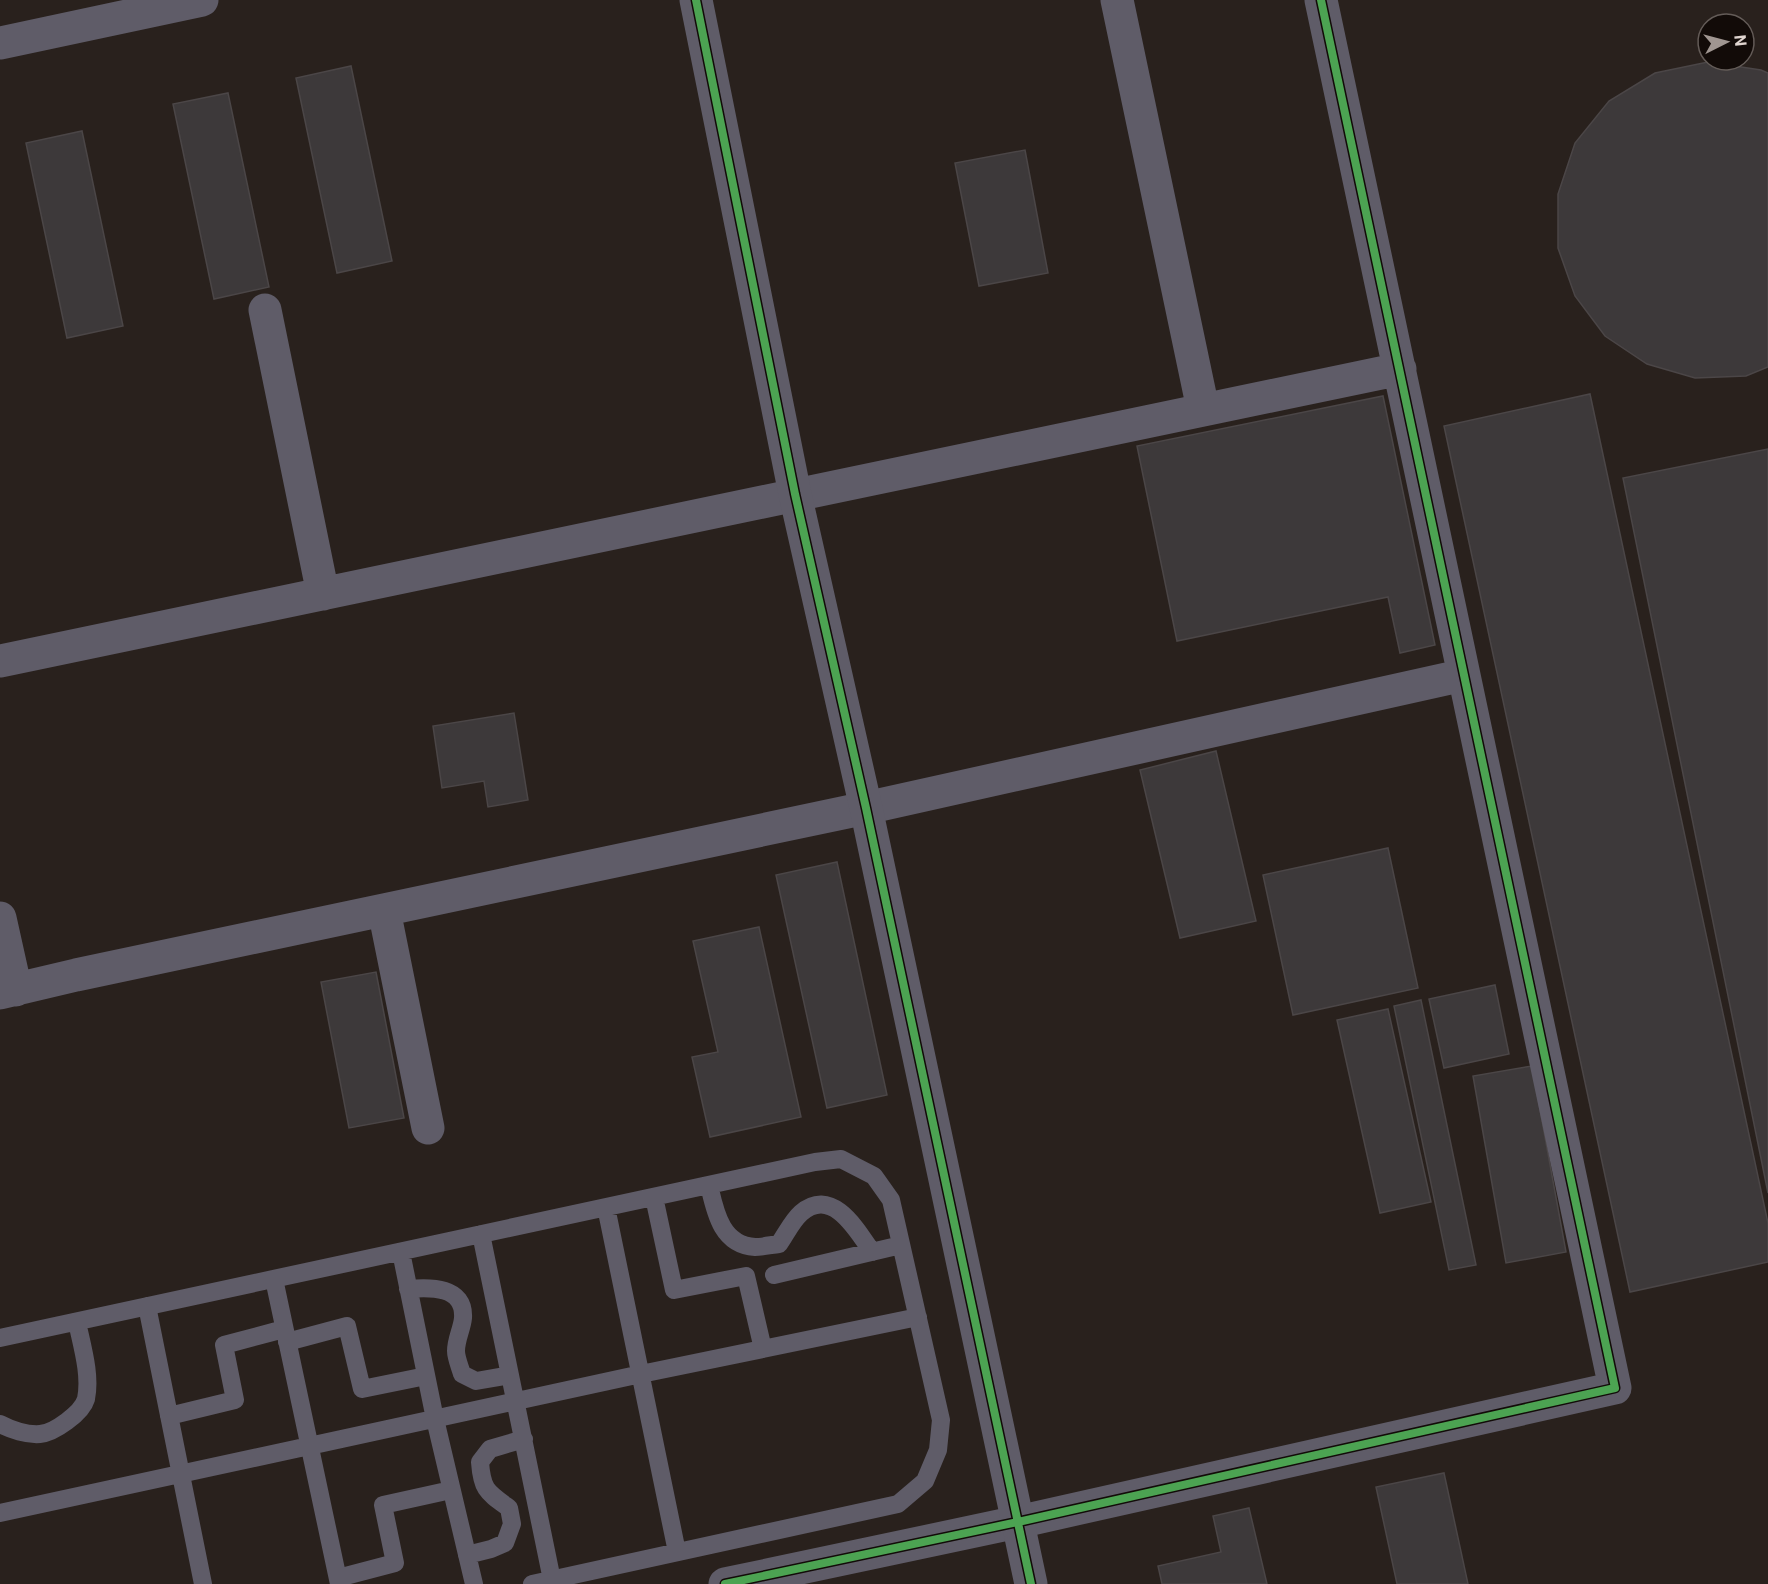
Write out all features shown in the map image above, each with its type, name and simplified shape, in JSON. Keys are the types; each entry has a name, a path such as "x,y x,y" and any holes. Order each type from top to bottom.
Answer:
{"street":[{"path":"0,44 202,0"},
{"path":"696,0 795,494 866,808 1031,1584"},
{"path":"1118,0 1203,409"},
{"path":"725,1584 1018,1522 1615,1388 1321,0"},
{"path":"265,310 323,594"},
{"path":"0,661 1400,369"},
{"path":"0,918 8,992 866,808 1464,675"},
{"path":"384,910 428,1128"}],"lane":[{"path":"0,1338 815,1162 841,1159 874,1176 891,1200 940,1420 938,1450 925,1481 898,1504 532,1584"},
{"path":"709,1185 718,1221 736,1242 755,1247 778,1244 802,1213 818,1204 838,1208 859,1232 872,1252"},
{"path":"654,1197 674,1290 746,1276 763,1349"},
{"path":"606,1207 677,1552"},
{"path":"481,1234 552,1580"},
{"path":"774,1275 902,1245"},
{"path":"400,1252 435,1419 474,1584"},
{"path":"274,1279 339,1581 395,1563 383,1506 452,1490"},
{"path":"408,1289 432,1287 449,1291 459,1302 463,1317 455,1353 462,1374 476,1381 510,1375"},
{"path":"147,1306 203,1584"},
{"path":"0,1513 641,1374 918,1317"},
{"path":"0,1424 11,1430 40,1434 67,1423 85,1402 88,1380 77,1322"},
{"path":"169,1416 235,1400 224,1345 285,1335 347,1326 362,1389 426,1376"},
{"path":"467,1555 505,1543 512,1524 509,1508 494,1497 481,1482 480,1462 490,1449 524,1439"}],"building":[{"path":"1696,64 1696,72 1756,72 1756,69 1768,73 1768,367 1746,376 1695,378 1647,364 1605,336 1575,296 1558,248 1558,194 1575,143 1609,101 1655,73"},
{"path":"351,66 392,261 337,273 296,78"},
{"path":"228,93 269,287 214,299 173,104"},
{"path":"82,131 123,326 67,338 26,143"},
{"path":"1025,150 1048,273 979,286 955,163"},
{"path":"1590,394 1768,1223 1768,1262 1630,1292 1444,426"},
{"path":"1383,396 1435,645 1400,653 1388,597 1177,641 1137,446"},
{"path":"1768,449 1768,1193 1623,478"},
{"path":"514,713 528,800 488,807 484,781 442,788 433,726"},
{"path":"1216,751 1256,921 1180,938 1140,770"},
{"path":"1388,848 1418,988 1293,1015 1263,875"},
{"path":"837,862 887,1095 827,1108 776,875"},
{"path":"759,927 801,1117 710,1137 692,1057 718,1052 693,941"},
{"path":"376,972 404,1118 349,1128 321,982"},
{"path":"1495,985 1509,1054 1444,1068 1429,999"},
{"path":"1421,1000 1476,1265 1449,1270 1394,1006"},
{"path":"1388,1009 1431,1202 1380,1213 1337,1020"},
{"path":"1532,1066 1566,1252 1506,1263 1473,1076"},
{"path":"1444,1473 1468,1584 1397,1584 1376,1487"},
{"path":"1249,1508 1267,1584 1162,1584 1158,1566 1221,1552 1213,1516"}],"cycle path":[{"path":"696,0 795,494 866,808 1031,1584"},
{"path":"725,1584 1018,1522 1615,1388 1321,0"}]}
